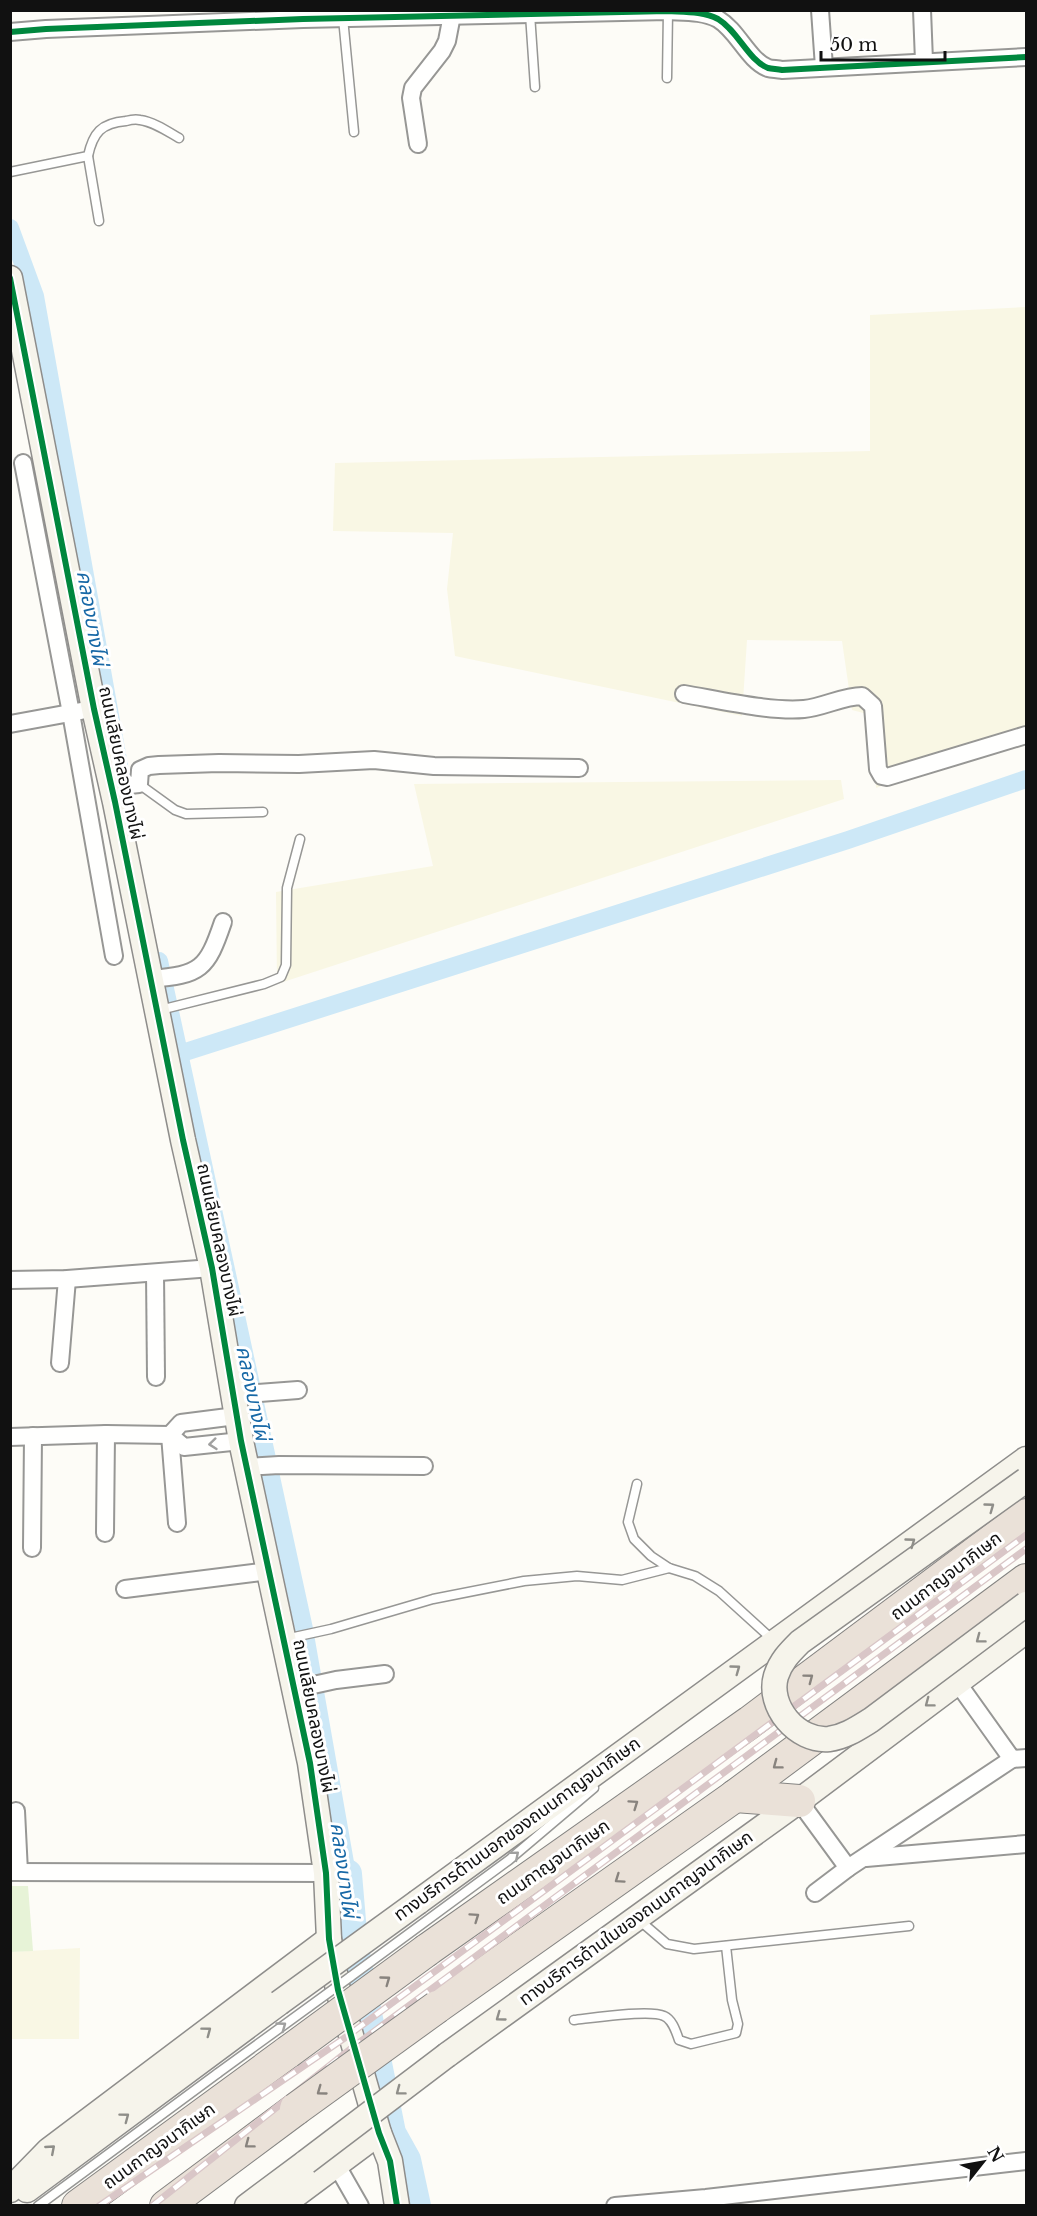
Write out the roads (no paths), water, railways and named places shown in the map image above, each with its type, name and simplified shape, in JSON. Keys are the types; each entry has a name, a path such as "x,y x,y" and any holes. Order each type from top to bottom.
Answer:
{"highway":[{"name":"ถนนกาญจนาภิเษก","path":"78,2205 427,1950 750,1722 1026,1515"},
{"path":"166,2205 436,2007 735,1796 1026,1580"},
{"path":"735,1796 799,1802"}],"main road":[{"name":"ถนนเลียบคลองบางไผ่","path":"10,278 26,462 83,711 126,785 155,978 237,1402 241,1441 251,1467 269,1571 289,1638 299,1688 326,1873 328,1939 338,1990 379,2133 390,2161 397,2205"},
{"name":"ทางบริการด้านนอกของถนนกาญจนาภิเษก","path":"10,2202 417,1902 1026,1459"},
{"path":"1026,1480 800,1642 784,1657 776,1678 775,1694 781,1711 799,1731 809,1736 827,1739 850,1733 871,1720 1026,1604"},
{"name":"ทางบริการด้านในของถนนกาญจนาภิเษก","path":"247,2205 447,2055 799,1802 1026,1631"},
{"path":"10,2190 49,2150 328,1939"},
{"path":"280,2205 379,2133"}],"street":[{"path":"820,10 824,67"},
{"path":"922,10 924,61"},
{"path":"10,32 343,18 668,11 697,13 717,18 735,32 756,59 768,68 782,70 1026,57"},
{"path":"418,144 411,98 413,88 447,42 452,15"},
{"path":"684,694 755,705 801,709 862,696 873,706 878,769 882,776 887,777 1026,735"},
{"path":"10,724 83,711 114,956"},
{"path":"126,785 142,768 169,765 299,764 374,760 434,766 579,768"},
{"path":"155,978 188,973 204,963 212,952 223,922"},
{"path":"10,1280 67,1279 212,1268"},
{"path":"155,1273 156,1377"},
{"path":"60,1363 67,1279"},
{"path":"177,1523 171,1435 181,1423 270,1392 298,1390"},
{"path":"105,1533 106,1434"},
{"path":"10,1437 106,1434 171,1435 184,1447 241,1441"},
{"path":"32,1548 33,1436"},
{"path":"251,1467 279,1465 424,1466"},
{"path":"125,1590 269,1571"},
{"path":"299,1688 336,1680 385,1674"},
{"path":"815,1893 863,1858 1019,1759 957,1682"},
{"path":"799,1802 849,1868"},
{"path":"16,1811 15,1872 326,1873"},
{"path":"863,1858 1026,1844"},
{"path":"615,2205 706,2202 1026,2161"},
{"path":"336,2164 360,2205"}],"lane":[{"path":"668,11 668,78"},
{"path":"530,14 535,87"},
{"path":"343,18 354,132"},
{"path":"99,221 88,156 91,142 96,134 106,125 139,120 158,126 179,138"},
{"path":"10,172 88,156"},
{"path":"126,785 186,814 263,812"},
{"path":"162,1010 264,984 281,977 284,972 287,888 300,839"},
{"path":"637,1484 628,1522 634,1539 651,1557 669,1568 695,1576 719,1591 775,1642"},
{"path":"289,1638 331,1629 432,1599 524,1581 577,1576 622,1580 669,1568"},
{"path":"609,1774 705,1692"},
{"path":"38,2205 509,1860 600,1782"},
{"path":"637,1918 667,1944 694,1949 909,1926"},
{"path":"574,2020 647,2014 664,2016 672,2023 679,2040 691,2044 736,2033 738,2024 732,2000 726,1946"}],"waterway":[{"name":"คลองบางไผ่","path":"10,228 35,296 123,788"},
{"path":"179,1054 848,840 1026,779"},
{"name":"คลองบางไผ่","path":"159,961 304,1629 347,1874"},
{"name":"คลองบางไผ่","path":"347,1874 353,1944 391,2133 406,2160 416,2206"}],"railway":[{"path":"99,2206 346,2037 1026,1535"},
{"path":"152,2206 353,2047 1026,1549"}]}
